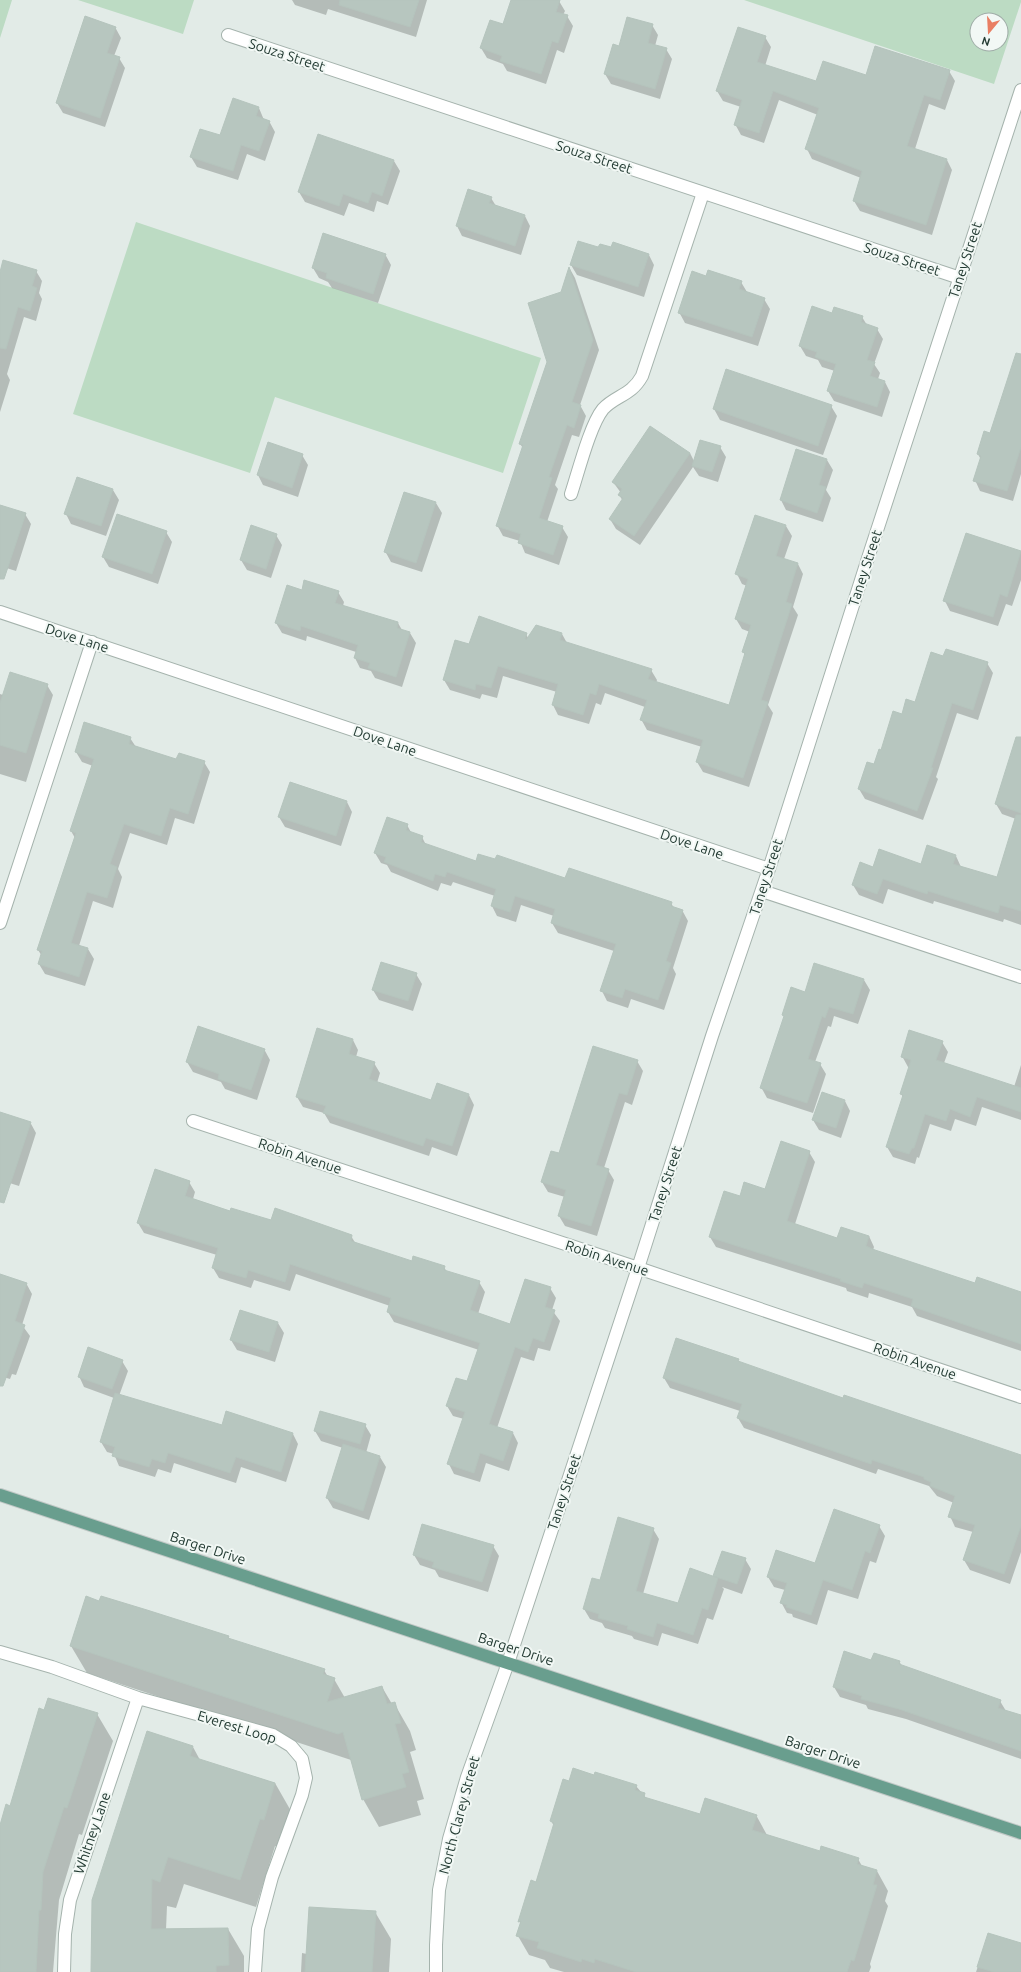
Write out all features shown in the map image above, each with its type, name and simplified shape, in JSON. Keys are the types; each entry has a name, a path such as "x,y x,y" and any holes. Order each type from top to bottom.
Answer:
{"main road":[{"name":"Barger Drive","path":"0,1495 1021,1833"}],"street":[{"name":"Souza Street","path":"228,35 960,278"},
{"name":"Taney Street","path":"508,1663 638,1268 712,1036 762,891 869,554 1021,90"},
{"path":"571,494 595,422 603,409 637,386 642,376 703,193"},
{"name":"Dove Lane","path":"0,612 769,869"},
{"path":"0,923 92,642"},
{"path":"762,891 1021,977"},
{"name":"Robin Avenue","path":"193,1122 1021,1396"},
{"name":"Everest Loop","path":"0,1652 52,1668 138,1698 273,1736 291,1746 302,1759 306,1778 302,1796 272,1877 258,1929 255,1972"},
{"name":"North Clarey Street","path":"436,1972 439,1890 449,1839 467,1777 508,1663"},
{"name":"Whitney Lane","path":"64,1972 65,1934 70,1900 138,1698"}],"green space":[{"path":"0,0 12,0 0,38"},
{"path":"78,0 194,0 183,34"},
{"path":"744,0 1021,0 1009,38 1009,12 969,12 969,52 1005,52 994,84"},
{"path":"136,222 541,358 503,473 275,397 250,473 73,414"}],"building":[{"path":"340,0 419,0 410,27 339,5"},
{"path":"511,0 560,0 556,12 568,15 558,43 552,41 541,74 500,61 502,56 480,48 490,20 503,24"},
{"path":"85,16 116,27 107,53 120,57 100,118 56,103"},
{"path":"627,17 653,24 648,43 667,48 655,89 604,74 613,44 619,46"},
{"path":"738,27 766,36 757,62 816,81 823,61 866,75 875,46 950,70 940,100 924,95 907,146 947,159 926,225 853,201 862,171 805,149 819,108 773,91 759,133 734,125 742,100 716,91"},
{"path":"233,98 259,107 256,116 270,121 259,151 241,145 233,171 190,157 200,129 220,135"},
{"path":"318,134 394,160 382,196 372,192 368,203 343,194 339,206 298,192"},
{"path":"468,189 492,197 489,203 525,215 515,246 456,226"},
{"path":"323,233 386,254 373,294 326,278 327,273 312,268"},
{"path":"578,241 598,247 600,244 611,247 613,242 649,254 638,287 570,265"},
{"path":"3,260 37,270 32,286 37,288 30,311 18,307 6,349 0,348 0,272"},
{"path":"569,267 593,340 572,402 581,405 574,428 567,425 549,477 552,478 539,518 563,526 553,555 518,543 521,534 496,526 523,445 519,444 547,362 528,303 561,292"},
{"path":"708,270 742,281 739,289 765,298 752,337 678,313 692,271 706,276"},
{"path":"812,306 832,313 834,307 863,316 861,322 878,328 867,360 875,362 870,376 885,381 877,407 827,391 836,364 815,357 817,352 799,346"},
{"path":"1016,353 1021,354 1021,447 1007,491 973,481 981,456 977,454 984,431 990,433"},
{"path":"726,369 832,405 818,446 713,409"},
{"path":"650,426 690,453 634,536 609,519 623,498 618,495 622,489 612,482"},
{"path":"700,440 721,446 712,472 692,466"},
{"path":"268,442 303,454 292,488 257,475"},
{"path":"796,449 827,459 819,485 826,487 817,513 780,500"},
{"path":"77,477 113,489 101,526 64,514"},
{"path":"404,492 436,502 416,563 384,552"},
{"path":"0,505 26,513 4,579 0,579"},
{"path":"117,514 167,531 152,574 102,557"},
{"path":"755,515 786,525 776,556 798,563 786,602 792,604 761,700 768,702 743,778 696,762 703,740 640,720 647,700 599,684 596,695 590,693 583,715 552,705 558,684 498,666 491,688 476,684 475,690 443,680 455,640 469,644 479,616 527,633 526,640 536,625 562,633 560,640 652,669 648,679 729,705 745,653 742,652 751,625 735,619 748,579 735,574"},
{"path":"251,525 277,534 266,569 240,560"},
{"path":"966,533 1021,551 1007,597 1000,594 993,617 943,601"},
{"path":"304,580 339,591 335,603 398,622 397,628 410,632 396,677 368,668 370,663 354,658 358,645 301,626 300,631 275,623 287,585 302,590"},
{"path":"946,649 988,662 973,710 952,703 931,768 933,768 917,811 858,789 867,762 874,764 879,749 881,750 893,711 902,714 906,699 915,702 931,652 943,656"},
{"path":"10,672 48,684 26,753 0,745 0,703"},
{"path":"84,722 131,737 129,744 176,759 179,753 205,761 188,814 170,808 161,836 124,824 110,864 117,867 107,898 87,892 71,943 88,948 79,977 38,964 42,951 37,950 76,833 70,831 94,759 75,752"},
{"path":"1016,737 1021,737 1021,813 995,804"},
{"path":"290,782 347,801 336,836 278,817"},
{"path":"1016,815 1021,815 1021,911 1000,905 998,913 928,891 927,894 883,879 877,894 852,885 860,862 873,867 879,849 921,864 927,845 956,855 953,864 997,877"},
{"path":"387,817 408,824 406,830 423,836 421,842 476,861 478,854 495,859 497,855 565,878 569,868 672,902 671,906 683,910 666,961 671,963 658,1000 625,989 622,998 600,991 616,944 551,923 555,909 515,896 510,912 491,906 496,889 447,872 445,877 435,874 433,881 384,862 386,857 374,853"},
{"path":"381,962 417,973 408,1001 372,990"},
{"path":"814,963 864,979 853,1014 829,1007 825,1018 822,1016 808,1059 821,1063 807,1103 760,1088 784,1016 782,1015 791,987 805,992"},
{"path":"198,1026 265,1049 251,1090 218,1079 219,1074 186,1062"},
{"path":"317,1028 353,1039 349,1054 375,1062 369,1079 431,1100 437,1083 469,1094 452,1146 426,1138 423,1146 323,1113 326,1106 296,1097"},
{"path":"909,1030 943,1041 936,1060 1021,1088 1021,1112 977,1097 970,1117 950,1109 946,1121 925,1114 914,1148 912,1148 909,1154 886,1147 903,1095 900,1094 911,1060 901,1057"},
{"path":"593,1046 638,1060 627,1095 619,1093 596,1165 609,1169 591,1226 558,1216 566,1190 541,1182 551,1151 559,1153"},
{"path":"822,1092 845,1100 836,1128 812,1120"},
{"path":"0,1112 31,1122 4,1203 0,1202"},
{"path":"781,1141 810,1151 787,1221 837,1238 841,1227 869,1236 866,1246 875,1250 975,1283 977,1277 1021,1292 1021,1344 911,1306 913,1299 864,1283 862,1288 840,1281 841,1279 709,1237 724,1191 740,1196 744,1182 765,1189"},
{"path":"155,1169 190,1181 185,1196 230,1211 231,1208 271,1220 275,1208 352,1235 351,1241 412,1261 413,1256 445,1266 444,1270 480,1281 470,1310 510,1324 525,1279 551,1287 545,1307 555,1310 544,1342 533,1338 528,1352 515,1347 489,1424 513,1432 503,1461 480,1453 474,1473 447,1464 465,1412 446,1406 456,1378 467,1381 480,1343 387,1312 391,1298 290,1264 285,1282 248,1270 246,1278 212,1268 218,1248 137,1223"},
{"path":"0,1274 27,1283 15,1321 25,1325 3,1386 0,1386"},
{"path":"240,1310 278,1322 269,1352 230,1340"},
{"path":"676,1338 739,1359 738,1361 843,1398 844,1395 1021,1455 1021,1526 1004,1574 963,1560 975,1525 948,1517 955,1496 930,1486 931,1482 924,1479 924,1477 872,1460 871,1464 737,1418 742,1404 663,1378"},
{"path":"88,1347 123,1360 112,1389 78,1377"},
{"path":"115,1393 222,1425 226,1411 293,1433 281,1472 236,1457 230,1473 168,1453 165,1463 152,1459 149,1467 112,1456 115,1447 100,1442"},
{"path":"320,1411 366,1424 360,1444 314,1431"},
{"path":"343,1444 380,1456 363,1511 326,1498"},
{"path":"834,1509 880,1525 870,1553 865,1551 852,1590 823,1580 811,1615 786,1607 787,1605 780,1603 787,1583 767,1577 776,1550 815,1563"},
{"path":"618,1517 654,1528 636,1591 678,1603 690,1568 718,1578 708,1610 702,1608 693,1635 657,1623 653,1637 627,1629 628,1626 598,1618 599,1614 583,1609 592,1578 600,1580"},
{"path":"422,1524 494,1545 482,1582 432,1567 434,1562 413,1555"},
{"path":"722,1551 746,1558 737,1584 713,1576"},
{"path":"86,1596 99,1601 101,1596 147,1610 325,1669 323,1674 335,1678 327,1702 382,1686 387,1704 395,1702 401,1723 395,1724 409,1772 402,1774 406,1787 362,1800 343,1732 338,1734 70,1646"},
{"path":"844,1651 871,1660 874,1653 900,1661 899,1664 1001,1700 998,1708 1021,1715 1021,1751 899,1709 861,1699 862,1696 833,1687"},
{"path":"48,1698 98,1713 67,1808 64,1807 43,1872 41,1910 39,1910 36,1972 0,1972 0,1825 6,1804 10,1806 39,1708 44,1710"},
{"path":"147,1731 193,1746 190,1756 275,1783 264,1820 260,1819 240,1880 168,1857 160,1882 152,1879 151,1929 228,1928 229,1965 216,1966 216,1972 91,1972 92,1900"},
{"path":"573,1768 594,1775 595,1772 637,1785 635,1790 645,1793 644,1797 700,1814 705,1798 757,1815 752,1830 820,1851 821,1846 859,1858 857,1864 877,1870 873,1885 877,1885 854,1961 851,1960 847,1972 636,1972 595,1959 594,1963 582,1959 581,1962 537,1948 539,1942 516,1936 521,1921 518,1922 531,1880 536,1882 554,1823 550,1821 563,1779 569,1781"},
{"path":"309,1907 376,1911 372,1972 305,1972"},
{"path":"988,1933 1021,1943 1021,1972 994,1972 977,1967"}]}
